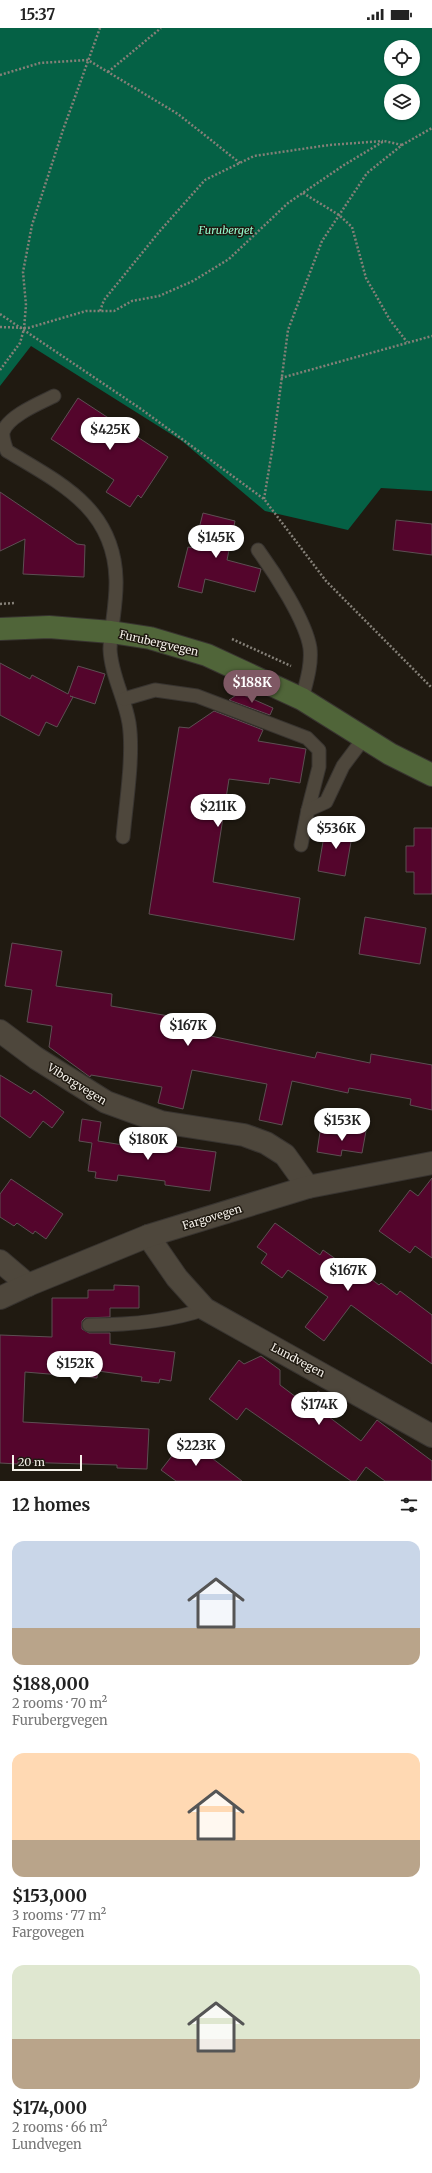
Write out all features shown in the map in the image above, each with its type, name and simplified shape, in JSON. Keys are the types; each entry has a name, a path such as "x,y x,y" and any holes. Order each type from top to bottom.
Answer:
{"main road":[{"name":"Furubergvegen","path":"0,629 49,627 111,632 150,638 207,654 302,699 390,754 432,775"}],"street":[{"name":"Viborgvegen","path":"0,1031 36,1058 106,1102 161,1122 244,1135 266,1143 285,1155 308,1187"},
{"name":"Fargovegen","path":"0,1298 148,1236 308,1187 432,1163"},
{"name":"Lundvegen","path":"148,1236 177,1278 205,1309 432,1436"},
{"path":"0,1261 28,1285"}],"lane":[{"path":"54,396 22,412 7,426 3,433 4,442 7,451 55,479 83,500 102,525 111,546 116,578 115,610 111,632 110,661 124,699 129,724 130,745 123,837"},
{"path":"258,550 274,571 299,618 310,647 309,674 302,699"},
{"path":"124,699 155,690 198,696 307,738 319,750 319,767 301,844"},
{"path":"308,810 326,802 343,766 364,738"},
{"path":"89,1325 141,1323 189,1315 205,1309"}],"path":[{"path":"0,370 20,343 24,329 26,305 23,272 32,225 62,130 100,28"},
{"path":"108,72 161,28"},
{"path":"0,75 40,63 88,60 178,114 240,162"},
{"path":"264,499 273,445 288,330 322,241 367,174 402,145 432,128"},
{"path":"100,311 104,300 124,275 205,180 254,156 314,147 384,141 402,145"},
{"path":"0,327 24,329 86,311 114,311 132,301 159,296 194,281 230,259 288,203 384,141"},
{"path":"303,193 339,215 352,227 366,278 390,320 407,342"},
{"path":"0,314 141,409 264,499 326,581 432,688"},
{"path":"281,378 432,336"}],"green space":[{"name":"Furuberget","path":"0,28 432,28 432,491 381,488 348,530 265,511 182,441 31,346 0,386"}],"building":[{"path":"78,398 168,457 141,498 138,495 130,507 106,492 114,480 51,439"},
{"path":"0,492 77,544 85,545 84,577 23,574 25,539 0,551"},
{"path":"203,513 235,521 227,560 261,569 255,592 205,579 202,593 178,587 188,547 194,548"},
{"path":"396,520 432,524 432,555 393,550"},
{"path":"0,663 30,679 32,675 68,694 78,666 105,674 95,704 70,696 73,697 57,727 46,722 39,736 0,715"},
{"path":"239,693 273,708 270,715 229,700"},
{"path":"214,711 263,730 258,741 306,749 300,783 270,778 269,784 229,779 213,882 300,898 294,940 149,914 179,727 189,728"},
{"path":"330,822 350,825 348,835 352,836 345,876 318,871 325,830 329,831"},
{"path":"414,828 432,828 432,894 414,894 414,872 406,872 406,846 414,846"},
{"path":"365,917 426,928 420,964 359,954"},
{"path":"12,943 62,951 56,986 112,994 111,1006 169,1016 168,1027 315,1058 317,1052 370,1063 371,1054 432,1065 432,1110 410,1105 411,1099 349,1088 348,1093 292,1081 282,1125 259,1120 267,1084 192,1070 183,1109 158,1103 162,1087 91,1075 90,1077 49,1047 52,1026 27,1022 32,990 5,986"},
{"path":"0,1075 31,1094 34,1090 64,1112 52,1128 43,1121 30,1138 0,1116"},
{"path":"82,1119 101,1122 98,1141 142,1148 143,1144 216,1152 210,1191 165,1185 165,1181 118,1175 117,1181 95,1178 96,1172 88,1171 92,1143 79,1141"},
{"path":"343,1128 366,1131 362,1153 342,1150 341,1156 317,1152 320,1132 342,1135"},
{"path":"432,1178 432,1258 415,1246 410,1253 379,1231 410,1190 418,1196"},
{"path":"11,1179 63,1214 46,1239 35,1231 33,1234 17,1223 14,1226 0,1217 0,1194"},
{"path":"275,1223 320,1255 323,1250 340,1262 343,1258 379,1285 381,1283 397,1295 400,1291 432,1315 432,1364 351,1305 324,1341 305,1327 328,1297 288,1270 282,1278 261,1263 267,1254 257,1247"},
{"path":"114,1285 139,1286 139,1308 110,1308 110,1317 85,1318 82,1321 82,1329 89,1333 110,1333 110,1344 175,1352 171,1381 160,1379 159,1383 141,1381 142,1377 98,1371 97,1378 25,1372 23,1422 149,1429 147,1469 117,1468 117,1465 18,1462 18,1464 0,1463 0,1335 52,1337 52,1298 88,1298 88,1290 114,1290"},
{"path":"261,1356 280,1370 280,1385 308,1406 318,1391 338,1405 329,1417 361,1441 377,1420 432,1461 432,1481 385,1481 366,1467 356,1481 351,1481 246,1408 237,1420 209,1399 239,1360 244,1364"},
{"path":"182,1443 201,1455 204,1452 242,1481 176,1481 161,1470"}]}
